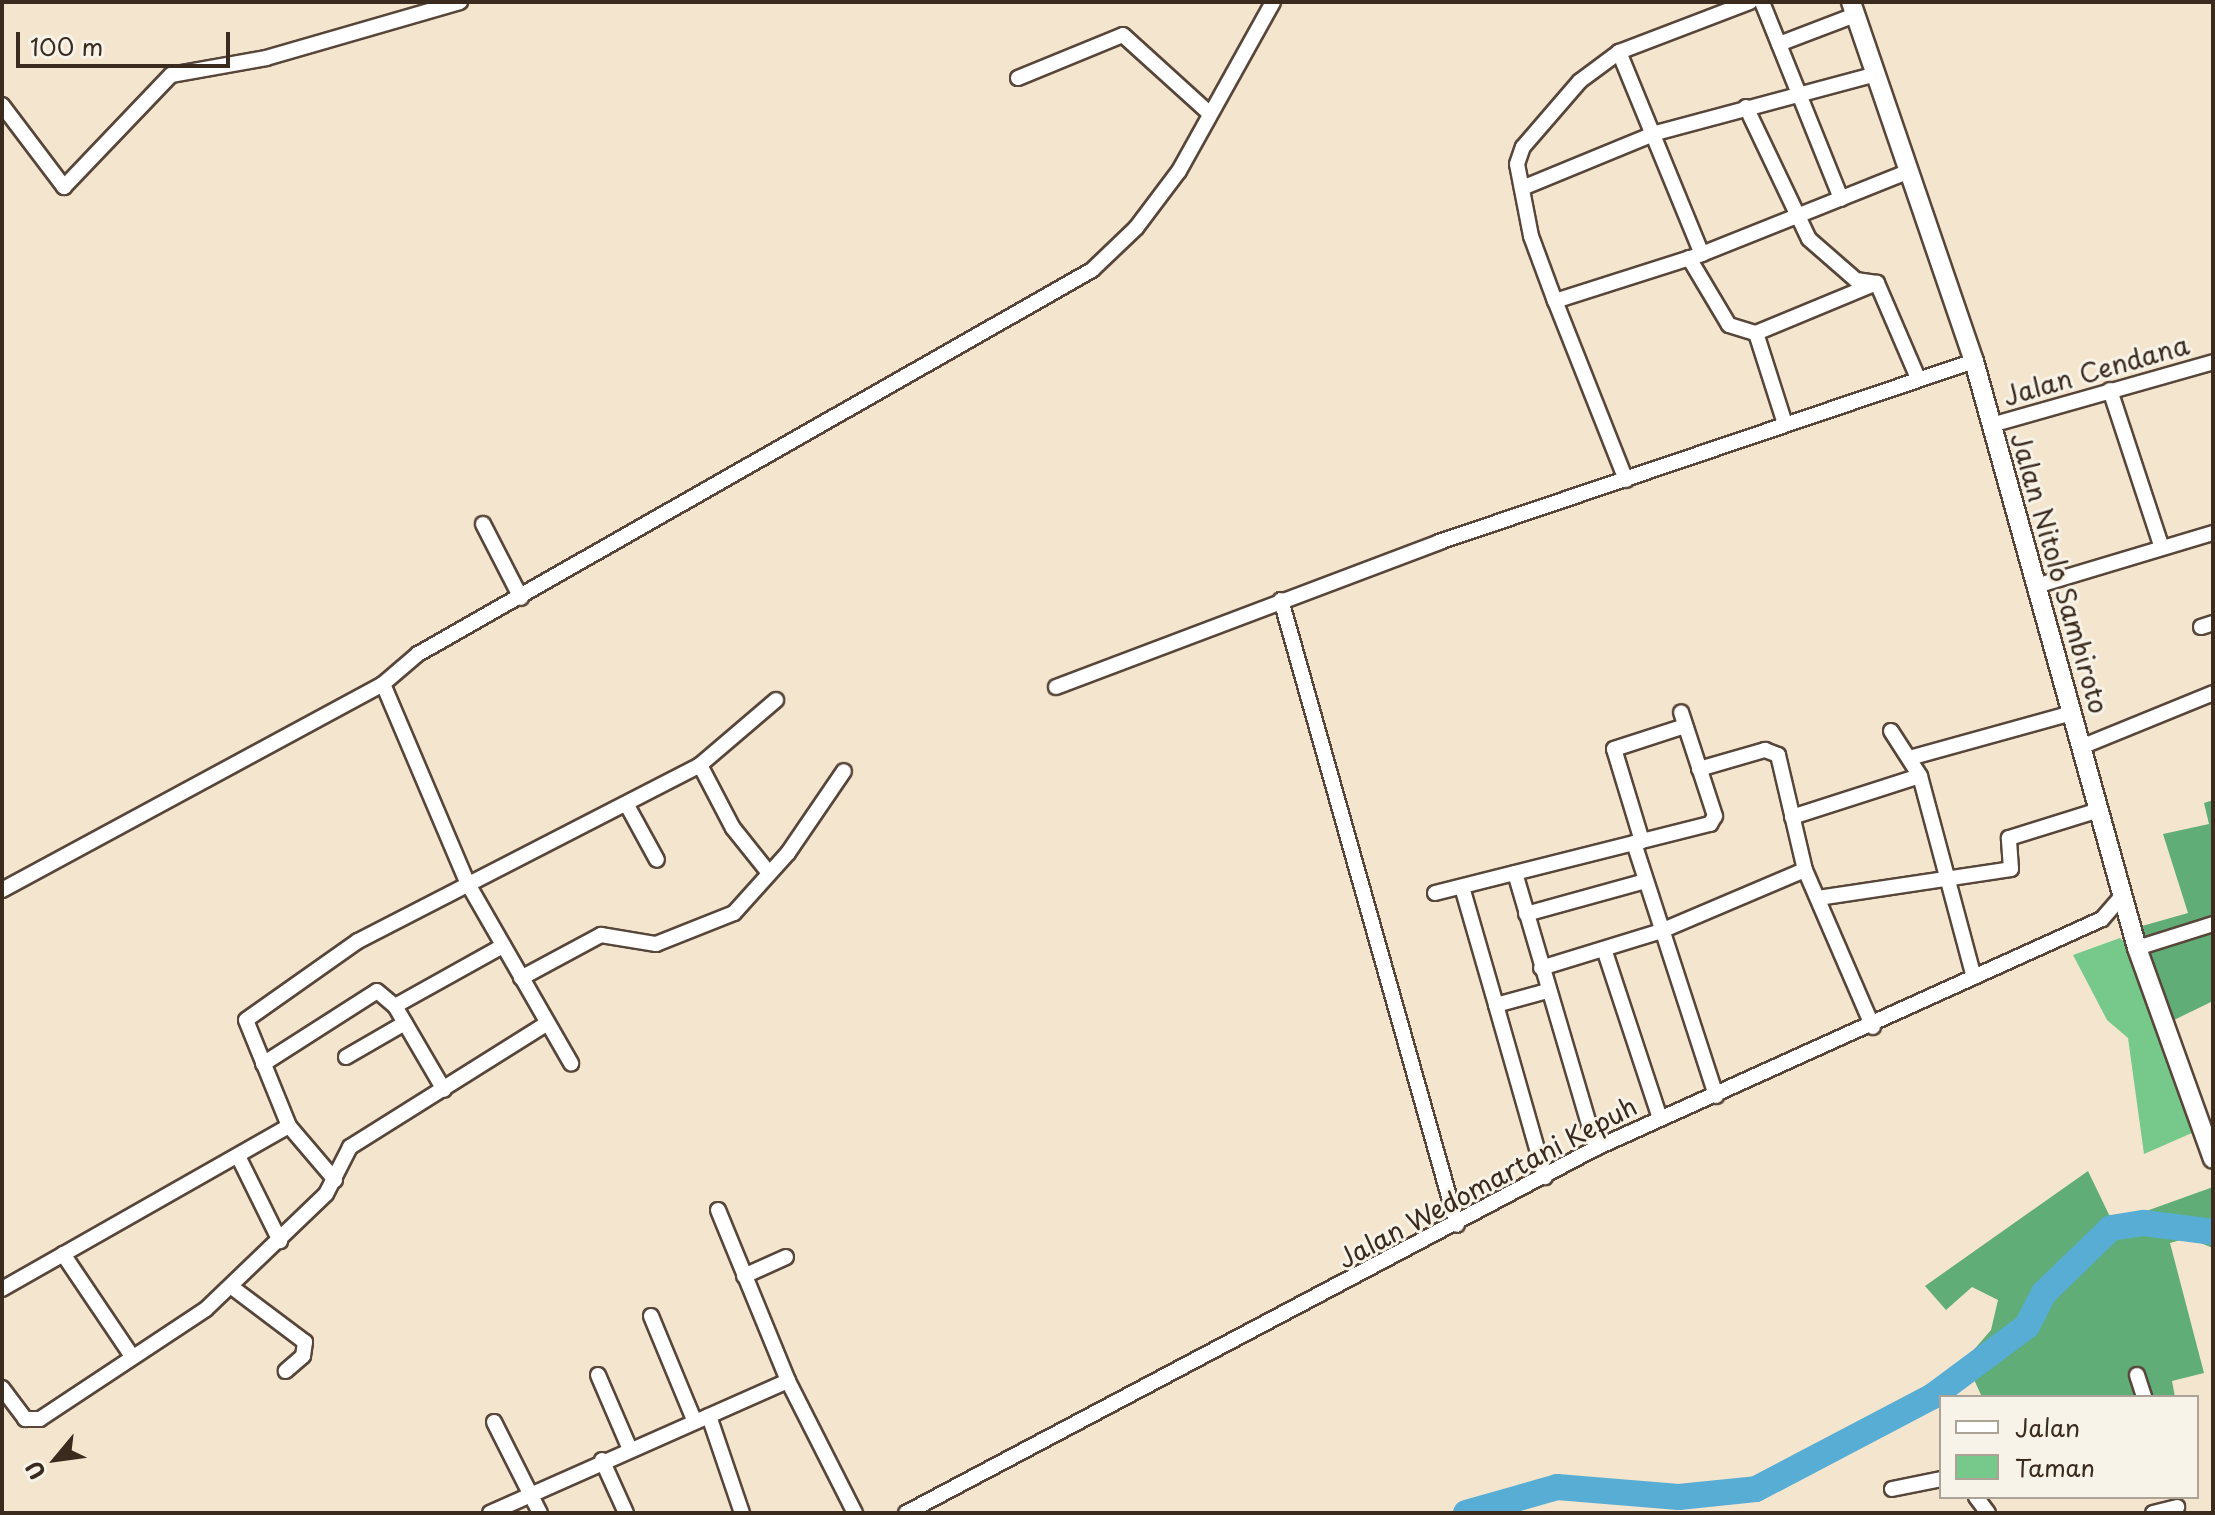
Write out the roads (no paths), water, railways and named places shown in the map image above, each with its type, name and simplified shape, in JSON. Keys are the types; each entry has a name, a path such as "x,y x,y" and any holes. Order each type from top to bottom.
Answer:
{"street":[{"path":"2,105 64,187 171,75 266,58 460,2"},
{"path":"2,890 383,684 418,654 1092,270 1136,228 1209,113 1273,2"},
{"path":"1626,480 1555,301 1517,164 1530,137 1580,81 1619,52 1750,2"},
{"path":"1762,2 1841,199"},
{"path":"1779,44 1856,8"},
{"name":"Jalan Nitolo Sambiroto","path":"1856,8 1974,361 2137,948 2213,1159"},
{"path":"1018,78 1123,35 1209,113"},
{"path":"1619,52 1656,133 1695,256 1729,325 1756,333 1877,283"},
{"path":"1522,188 1656,133 1797,90 1876,74"},
{"path":"1746,107 1796,217 1818,252 1856,280 1877,283"},
{"path":"1555,301 1695,256 1910,171"},
{"path":"1877,283 1918,378"},
{"path":"1756,333 1785,424"},
{"path":"1056,687 1281,600 1974,361"},
{"name":"Jalan Cendana","path":"1991,425 2213,362"},
{"path":"2110,390 2162,548"},
{"path":"483,524 521,598"},
{"path":"2036,586 2213,533"},
{"path":"1281,600 1457,1225"},
{"path":"383,684 468,884 571,1063"},
{"path":"2081,747 2213,693"},
{"path":"335,1180 289,1126 246,1020 358,941 628,807 700,765 776,700"},
{"path":"1913,757 2072,713"},
{"path":"1435,893 1638,842 1715,820 1683,719 1614,749 1638,842 1646,881 1716,1096"},
{"path":"1891,731 1913,757 1920,776 1974,977"},
{"path":"1699,769 1773,752 1805,870 1873,1027"},
{"path":"700,765 733,828 769,873"},
{"path":"521,978 601,935 656,944 727,917 769,873 844,771"},
{"path":"1792,817 1920,776"},
{"path":"628,807 657,860"},
{"path":"1818,898 1948,884 2011,869 2009,838 2099,810"},
{"path":"1541,968 1661,931 1805,870"},
{"path":"1515,873 1547,991 1596,1148"},
{"path":"1526,914 1646,881"},
{"path":"1462,887 1545,1177"},
{"name":"Jalan Wedomartani Kepuh","path":"906,1513 1457,1225 1596,1148 1873,1027 2102,919 2122,896"},
{"path":"2102,919 2131,925"},
{"path":"2137,948 2213,924"},
{"path":"395,1006 503,946"},
{"path":"1604,949 1660,1118"},
{"path":"1496,1005 1547,991"},
{"path":"263,1064 373,992 395,1006 444,1090"},
{"path":"346,1057 405,1023"},
{"path":"2,1388 25,1419 40,1419 233,1288 335,1180 350,1147 546,1024"},
{"path":"2,1289 289,1126"},
{"path":"238,1156 280,1241"},
{"path":"718,1210 788,1381 855,1513"},
{"path":"63,1254 131,1355"},
{"path":"744,1276 786,1257"},
{"path":"233,1288 305,1342 303,1356 286,1371"},
{"path":"651,1316 694,1420"},
{"path":"598,1375 629,1447"},
{"path":"2137,1375 2143,1395"},
{"path":"490,1513 629,1447 788,1381"},
{"path":"709,1416 742,1513"},
{"path":"494,1422 540,1513"},
{"path":"602,1460 626,1513"},
{"path":"1892,1489 1939,1479"},
{"path":"2153,1513 2176,1506"}],"waterway":[{"path":"1466,1513 1557,1487 1679,1497 1756,1489 1933,1396 2027,1326 2044,1293 2111,1228 2144,1223 2213,1232"}]}
